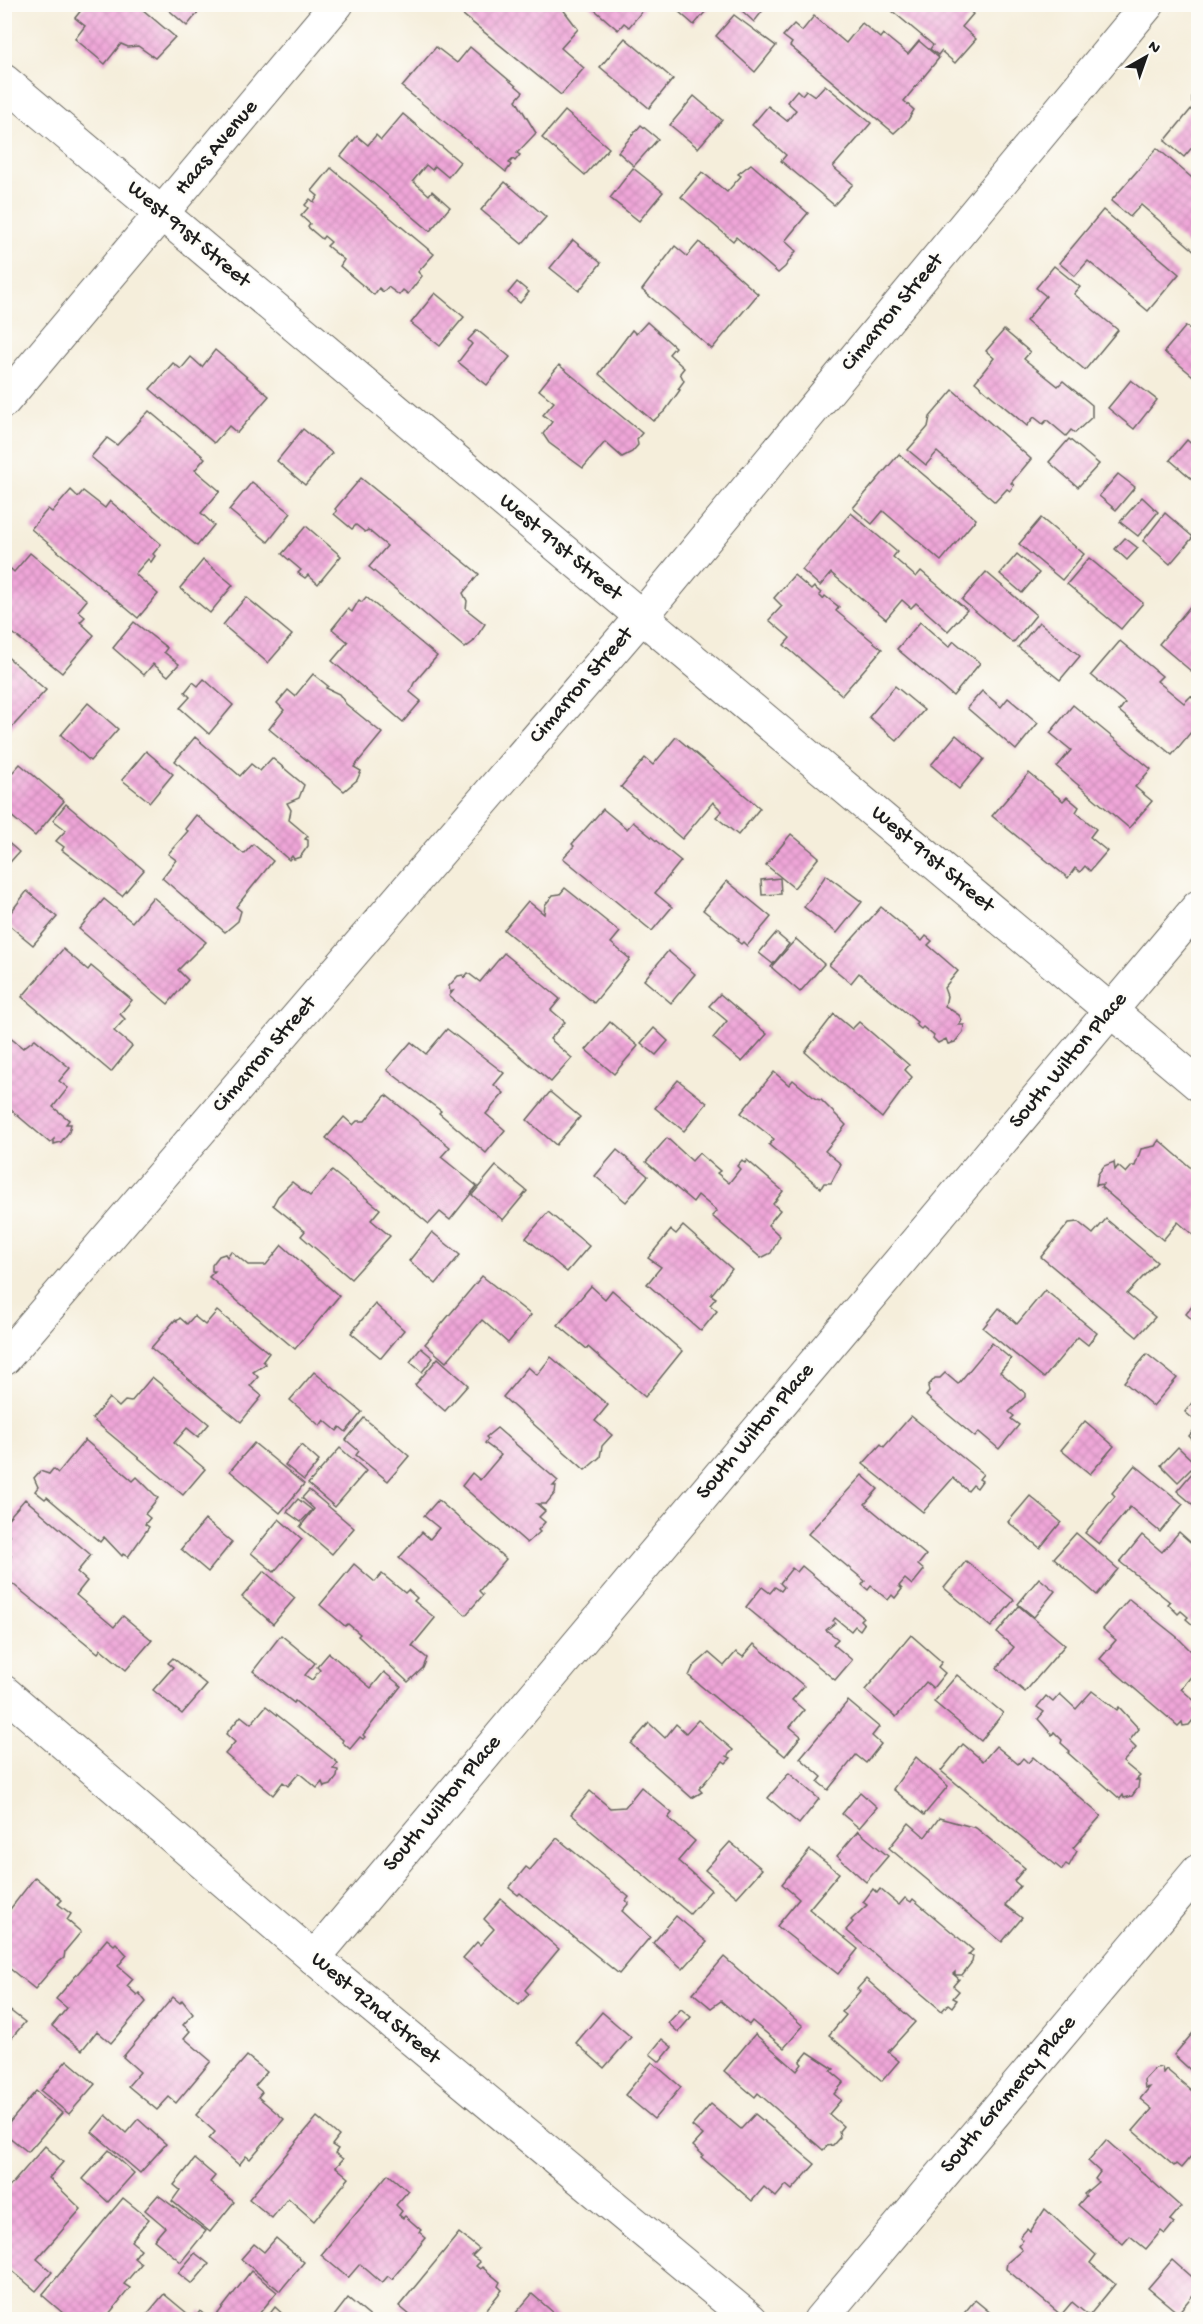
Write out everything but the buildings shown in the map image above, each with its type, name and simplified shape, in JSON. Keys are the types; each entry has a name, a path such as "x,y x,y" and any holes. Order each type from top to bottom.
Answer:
{"street":[{"name":"Haas Avenue","path":"4,401 336,4"},
{"name":"Cimarron Street","path":"4,1359 642,616 1148,4"},
{"name":"West 91st Street","path":"4,81 1198,1084"},
{"name":"South Wilton Place","path":"314,1958 1198,907"},
{"name":"West 92nd Street","path":"4,1692 314,1958 750,2319"},
{"name":"South Gramercy Place","path":"820,2319 1198,1871"}]}
